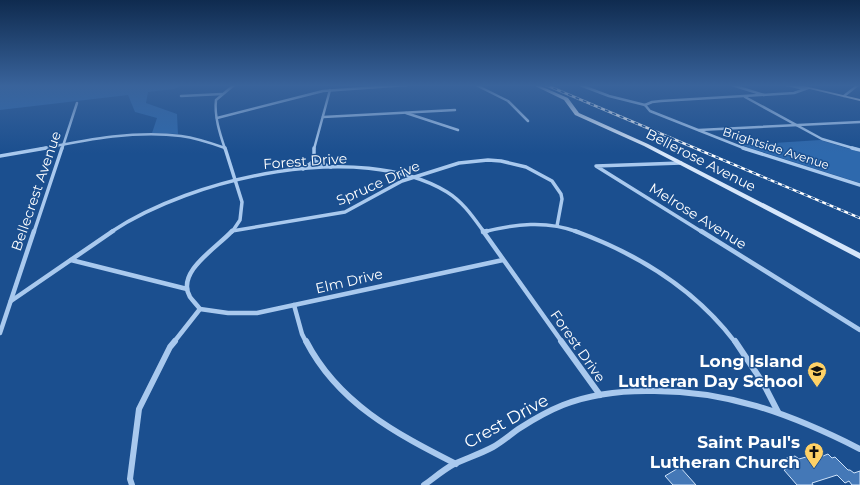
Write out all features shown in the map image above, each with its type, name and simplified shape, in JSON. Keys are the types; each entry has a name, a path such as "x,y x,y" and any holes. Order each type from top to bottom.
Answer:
{"street":[{"name":"Bellecrest Avenue","path":"0,333 75,108"},
{"path":"132,485 130,479 138,409 170,347 200,309 193,302 187,289 188,278 200,259 232,231 242,216 243,208 236,180 225,148 216,108"},
{"path":"217,118 259,108"},
{"path":"314,161 313,152 325,108"},
{"path":"515,108 528,121"},
{"name":"Bellerose Avenue","path":"571,108 578,114 646,145 860,256"},
{"name":"Brightside Avenue","path":"647,108 650,111 731,144 860,185"},
{"path":"765,108 822,139 860,150"},
{"path":"323,117 455,110"},
{"path":"400,112 419,117 444,128 458,130"},
{"path":"696,130 860,122"},
{"path":"0,156 114,138 152,135 192,138 225,148"},
{"path":"314,161 333,167"},
{"path":"302,170 314,161"},
{"name":"Spruce Drive","path":"232,231 345,212 402,181 459,163 475,161 501,161 526,167 552,181 561,194 562,199 557,226"},
{"name":"Melrose Avenue","path":"681,163 596,166 860,330"},
{"name":"Forest Drive","path":"11,301 118,228 148,212 194,193 236,180 289,171 333,167 375,170 414,177 445,190 459,200 600,395"},
{"path":"483,232 513,226 557,226 573,230 627,253 662,273 701,304 737,342 758,373 778,412"},
{"path":"71,260 187,289"},
{"name":"Elm Drive","path":"200,309 219,313 242,315 257,313 503,260"},
{"path":"294,305 302,334 315,358 336,386 348,398 392,431 456,464"},
{"name":"Crest Drive","path":"424,485 456,464 495,446 523,426 549,412 575,402 600,395 654,390 686,390 716,394 744,401 806,422 860,449"}],"shaded area":[{"path":"0,108 20,108 0,110"},
{"path":"133,108 159,108 177,114 178,134 152,133 157,118 135,112"},
{"path":"820,140 860,152 860,183 741,145"}],"building":[{"name":"Saint Paul's Lutheran Church","path":"820,453 823,456 828,454 832,458 835,457 848,470 854,473 860,471 860,485 852,485 849,481 845,483 837,475 812,483 813,485 797,485 784,470 787,468 780,460 795,456 799,459"},
{"path":"680,467 696,485 673,485 665,476"}],"railway":[{"path":"599,108 860,218"}],"place":[{"name":"Long Island Lutheran Day School","path":"817,388"},
{"name":"Saint Paul's Lutheran Church","path":"814,469"}]}
